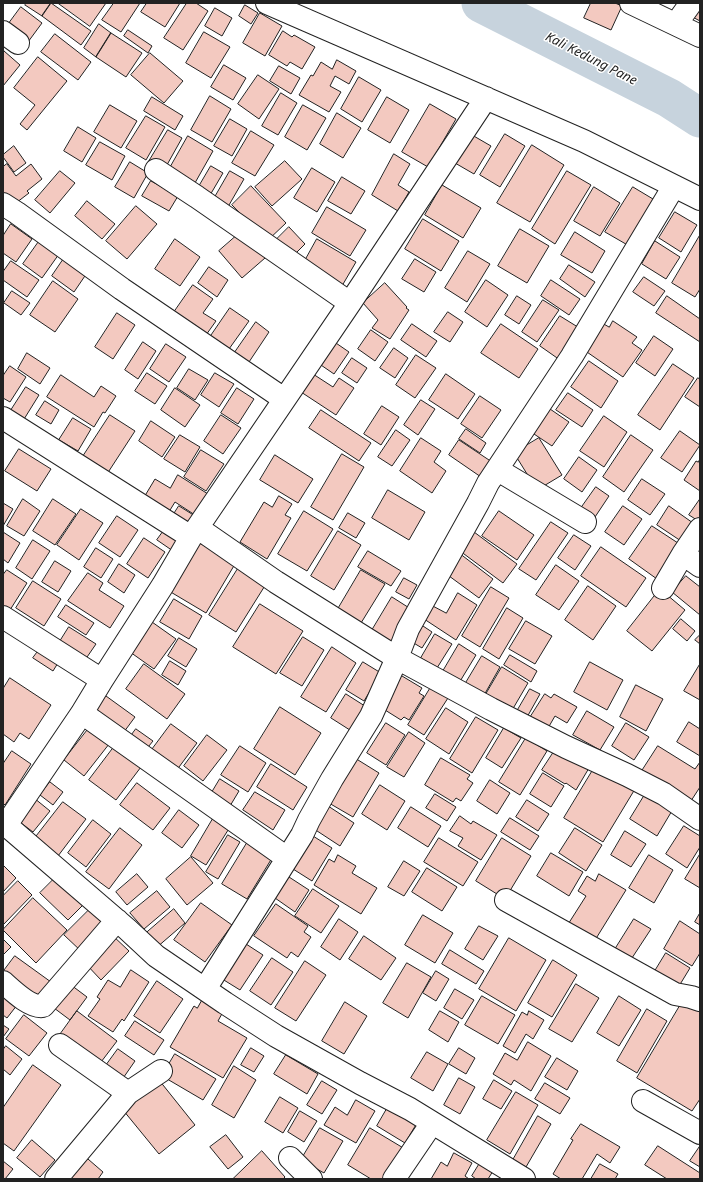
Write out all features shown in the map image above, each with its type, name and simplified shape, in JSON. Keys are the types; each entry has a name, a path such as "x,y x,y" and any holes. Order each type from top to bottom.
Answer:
{"street":[{"path":"267,3 584,141 700,199"},
{"path":"631,3 700,36"},
{"path":"676,24 691,3"},
{"path":"486,98 350,303 195,532 82,713 4,825 118,920 156,956 204,989 276,1036 410,1109 524,1179"},
{"path":"156,170 350,303"},
{"path":"204,989 302,835 332,779 371,716 397,658 408,629 478,504 488,483 572,356 674,186"},
{"path":"3,204 122,289 284,399"},
{"path":"3,418 195,532 397,658 491,709 664,794 700,819"},
{"path":"498,470 585,522"},
{"path":"663,588 691,560 700,529"},
{"path":"3,617 102,680"},
{"path":"82,713 287,858"},
{"path":"506,900 675,994 700,1000"},
{"path":"3,982 34,1006 39,1007 46,1004 118,920"},
{"path":"60,1045 128,1093"},
{"path":"56,1179 128,1093 161,1071"},
{"path":"643,1101 700,1133"},
{"path":"394,1179 432,1123"},
{"path":"290,1158 311,1179"}],"building":[{"path":"27,3 51,3 42,16 25,5"},
{"path":"51,3 91,31 81,45 42,16"},
{"path":"58,3 106,3 90,26"},
{"path":"114,3 140,3 121,32 102,20"},
{"path":"147,3 180,3 165,27 141,12"},
{"path":"187,3 196,3 208,11 183,50 164,38"},
{"path":"591,3 615,3 622,6 611,30 584,18"},
{"path":"700,3 700,21 687,14"},
{"path":"245,5 258,13 251,24 239,16"},
{"path":"21,7 42,23 28,42 7,26"},
{"path":"215,8 232,18 222,36 205,26"},
{"path":"260,13 282,26 265,56 243,43"},
{"path":"99,24 111,33 96,57 84,48"},
{"path":"128,30 152,46 148,53 124,36"},
{"path":"283,31 292,37 294,35 315,47 302,69 290,62 287,66 269,55"},
{"path":"204,32 230,47 211,78 186,63"},
{"path":"111,33 142,53 126,77 96,57"},
{"path":"55,34 91,62 78,80 41,52"},
{"path":"4,51 20,65 3,86 3,52"},
{"path":"150,53 183,81 164,103 131,75"},
{"path":"38,57 67,81 27,130 20,124 35,105 14,88"},
{"path":"337,60 356,71 349,84 335,76 330,86 341,92 329,112 299,95 321,62 332,69"},
{"path":"224,65 246,78 233,100 211,87"},
{"path":"279,66 300,78 291,94 270,81"},
{"path":"258,75 279,89 259,119 238,104"},
{"path":"359,77 381,90 362,122 341,109"},
{"path":"281,93 297,103 278,135 262,126"},
{"path":"210,96 231,109 212,142 191,130"},
{"path":"152,97 183,116 175,130 144,111"},
{"path":"387,97 409,110 390,143 368,130"},
{"path":"430,104 456,119 428,167 402,152"},
{"path":"110,105 137,121 121,148 94,132"},
{"path":"303,105 326,118 307,150 285,137"},
{"path":"337,113 361,128 343,158 320,144"},
{"path":"146,116 165,127 146,160 126,148"},
{"path":"230,119 247,129 232,156 214,146"},
{"path":"78,127 96,138 82,162 64,151"},
{"path":"168,130 182,138 163,172 148,163"},
{"path":"251,131 274,145 255,176 232,163"},
{"path":"505,134 525,146 500,187 480,175"},
{"path":"472,135 491,146 474,174 455,163"},
{"path":"188,136 213,151 191,190 166,175"},
{"path":"100,142 125,156 112,180 86,165"},
{"path":"532,145 564,165 530,222 497,203"},
{"path":"14,146 26,163 14,172 3,155"},
{"path":"394,154 410,164 398,185 409,192 398,211 372,195"},
{"path":"285,161 302,179 272,206 255,187"},
{"path":"130,162 148,173 134,198 115,187"},
{"path":"7,164 16,176 31,164 42,179 27,191 29,193 12,206 3,194 3,167"},
{"path":"211,166 223,173 206,202 194,195"},
{"path":"312,168 335,182 317,212 294,198"},
{"path":"60,171 75,183 50,213 35,200"},
{"path":"230,171 244,179 225,212 211,204"},
{"path":"567,171 591,185 555,244 532,229"},
{"path":"342,177 365,191 351,214 328,201"},
{"path":"151,181 178,196 169,211 142,196"},
{"path":"442,185 481,208 463,238 425,215"},
{"path":"251,186 286,223 267,241 232,205"},
{"path":"594,187 620,203 600,236 574,221"},
{"path":"633,187 658,202 631,247 605,232"},
{"path":"87,201 115,224 102,239 75,216"},
{"path":"136,206 157,224 127,259 106,241"},
{"path":"327,207 366,230 350,256 312,233"},
{"path":"675,212 697,225 681,252 659,238"},
{"path":"423,219 459,241 441,271 405,249"},
{"path":"11,224 32,239 16,262 3,253 3,236"},
{"path":"289,227 305,244 289,260 273,243"},
{"path":"520,229 549,246 527,283 498,266"},
{"path":"242,231 265,258 242,278 219,251"},
{"path":"575,232 605,251 592,273 561,255"},
{"path":"700,235 700,289 695,297 672,283"},
{"path":"175,239 200,257 180,286 155,269"},
{"path":"317,239 356,262 339,291 301,268"},
{"path":"40,240 59,254 42,278 23,264"},
{"path":"655,241 680,257 666,279 642,264"},
{"path":"468,251 490,264 467,302 445,288"},
{"path":"67,254 89,270 74,292 52,276"},
{"path":"415,259 436,272 424,292 402,279"},
{"path":"11,261 39,280 27,297 3,280 3,272"},
{"path":"569,265 595,282 585,297 560,279"},
{"path":"209,267 228,280 217,297 198,283"},
{"path":"644,277 665,291 654,306 633,292"},
{"path":"486,280 508,295 487,327 465,312"},
{"path":"551,280 580,299 569,315 541,296"},
{"path":"53,281 78,299 55,332 30,315"},
{"path":"385,283 409,310 390,339 372,328 378,320 363,303"},
{"path":"193,285 213,299 203,313 216,321 206,335 170,318"},
{"path":"12,291 30,303 21,315 4,303"},
{"path":"517,296 531,305 519,324 505,315"},
{"path":"667,296 700,319 700,342 656,313"},
{"path":"543,300 559,310 537,342 522,332"},
{"path":"230,308 249,321 224,356 206,343"},
{"path":"448,312 463,322 450,342 434,332"},
{"path":"117,313 135,325 113,359 95,347"},
{"path":"560,316 581,329 560,360 540,346"},
{"path":"613,321 637,337 632,343 642,350 623,377 584,350 602,323 609,327"},
{"path":"256,322 269,332 245,368 231,358"},
{"path":"412,324 437,341 426,357 401,340"},
{"path":"501,324 538,349 519,378 481,353"},
{"path":"371,330 388,342 375,361 358,349"},
{"path":"654,336 673,349 655,376 636,363"},
{"path":"333,341 349,352 334,374 318,363"},
{"path":"143,342 156,351 138,379 125,370"},
{"path":"166,344 186,357 169,382 150,369"},
{"path":"394,348 408,358 395,378 380,368"},
{"path":"27,353 50,368 40,384 18,369"},
{"path":"416,355 436,368 415,398 396,385"},
{"path":"352,358 367,368 357,383 342,373"},
{"path":"589,361 618,381 601,408 571,387"},
{"path":"673,364 694,378 660,430 638,415"},
{"path":"10,366 26,377 10,402 3,398 3,376"},
{"path":"189,369 208,380 195,400 177,388"},
{"path":"147,373 167,386 155,404 135,391"},
{"path":"215,373 234,384 219,407 201,395"},
{"path":"313,374 333,387 339,378 354,388 336,415 301,392"},
{"path":"446,374 475,394 458,419 429,400"},
{"path":"61,375 94,397 101,386 116,396 105,413 103,412 94,427 47,397"},
{"path":"698,378 700,379 700,407 685,397"},
{"path":"26,387 39,395 21,424 8,415"},
{"path":"175,388 200,405 185,427 161,410"},
{"path":"237,388 254,399 238,424 221,413"},
{"path":"568,393 593,410 582,427 556,410"},
{"path":"480,396 501,410 482,438 461,424"},
{"path":"421,400 435,409 418,435 404,425"},
{"path":"45,401 59,410 51,424 36,415"},
{"path":"382,406 399,417 381,445 364,434"},
{"path":"550,409 569,422 552,446 534,434"},
{"path":"321,410 371,443 359,461 309,428"},
{"path":"110,415 135,431 107,474 82,458"},
{"path":"221,415 241,428 223,454 204,441"},
{"path":"604,416 627,432 604,467 580,451"},
{"path":"73,418 91,429 78,451 59,440"},
{"path":"151,421 175,437 162,457 139,441"},
{"path":"466,429 486,443 480,453 459,439"},
{"path":"396,430 410,440 392,466 378,457"},
{"path":"680,431 700,445 682,472 661,458"},
{"path":"180,435 200,447 185,472 164,459"},
{"path":"631,435 653,450 624,492 603,477"},
{"path":"421,438 441,451 434,462 446,471 432,493 400,471"},
{"path":"539,438 562,475 537,490 514,453"},
{"path":"459,440 492,462 481,477 449,455"},
{"path":"19,449 51,469 37,491 5,471"},
{"path":"201,450 224,464 206,491 184,477"},
{"path":"342,454 364,467 333,520 311,507"},
{"path":"275,455 313,479 298,503 260,480"},
{"path":"579,457 597,470 582,492 564,479"},
{"path":"700,459 700,491 684,480 696,461 698,462"},
{"path":"178,475 208,494 195,515 175,502 167,515 143,499 155,479 170,488"},
{"path":"642,479 665,494 650,515 628,500"},
{"path":"596,487 609,496 593,520 579,511"},
{"path":"388,490 425,512 409,540 372,518"},
{"path":"279,496 292,504 285,515 291,518 267,559 240,542 264,502 272,507"},
{"path":"23,499 40,511 24,536 7,526"},
{"path":"53,499 76,514 55,545 33,531"},
{"path":"700,499 700,522 689,515"},
{"path":"3,503 13,509 3,526"},
{"path":"179,506 195,516 188,528 172,517"},
{"path":"623,506 642,519 624,545 605,532"},
{"path":"669,506 693,523 681,541 657,525"},
{"path":"81,509 103,523 79,560 57,545"},
{"path":"304,511 333,529 307,571 278,554"},
{"path":"499,511 534,535 517,560 482,536"},
{"path":"348,513 365,523 356,538 339,528"},
{"path":"117,516 138,530 120,557 99,543"},
{"path":"551,522 568,533 536,580 519,569"},
{"path":"652,526 681,545 657,579 629,559"},
{"path":"165,529 181,539 173,551 157,540"},
{"path":"470,529 517,564 503,583 456,548"},
{"path":"338,531 361,545 334,590 311,576"},
{"path":"3,532 20,543 8,563 3,559"},
{"path":"574,535 591,546 575,570 558,558"},
{"path":"144,538 165,552 148,578 127,564"},
{"path":"33,540 50,551 32,579 16,568"},
{"path":"198,542 235,564 206,613 169,591"},
{"path":"601,547 646,578 626,607 581,576"},
{"path":"96,548 113,559 101,578 84,567"},
{"path":"368,551 401,571 391,586 358,567"},
{"path":"459,553 493,579 479,598 445,573"},
{"path":"55,561 71,571 58,592 42,582"},
{"path":"119,564 135,575 124,593 108,582"},
{"path":"556,565 579,581 559,610 536,595"},
{"path":"239,567 266,584 236,632 209,615"},
{"path":"7,570 27,583 10,610 3,606 3,575"},
{"path":"361,570 385,584 361,623 338,609"},
{"path":"88,573 103,583 99,590 124,606 110,628 68,601"},
{"path":"686,576 700,587 700,615 672,592"},
{"path":"404,578 417,585 409,599 396,592"},
{"path":"33,581 61,599 44,626 16,608"},
{"path":"588,586 616,606 593,640 565,620"},
{"path":"491,587 509,598 480,647 462,636"},
{"path":"660,589 685,610 652,651 627,631"},
{"path":"458,593 477,605 456,640 421,617 429,604 446,613"},
{"path":"392,597 414,611 394,645 371,632"},
{"path":"174,599 202,616 189,639 160,622"},
{"path":"260,604 303,631 276,674 233,647"},
{"path":"66,605 94,623 86,635 58,617"},
{"path":"507,608 523,618 499,659 483,649"},
{"path":"681,619 695,631 687,641 673,629"},
{"path":"526,621 552,636 535,664 509,649"},
{"path":"152,622 176,639 154,669 130,652"},
{"path":"417,622 432,632 422,648 407,639"},
{"path":"69,627 96,644 85,660 59,643"},
{"path":"435,634 452,644 437,668 421,658"},
{"path":"700,635 700,644 695,640"},
{"path":"303,637 324,650 302,686 280,673"},
{"path":"179,638 197,649 186,667 168,656"},
{"path":"459,644 476,655 459,683 442,673"},
{"path":"42,646 61,658 53,671 33,658"},
{"path":"332,647 356,663 326,712 301,697"},
{"path":"510,655 537,671 531,682 504,665"},
{"path":"482,656 500,667 483,697 464,686"},
{"path":"170,661 186,671 178,685 162,675"},
{"path":"363,662 381,673 364,701 346,690"},
{"path":"590,662 623,680 607,710 574,692"},
{"path":"144,664 185,694 167,719 126,689"},
{"path":"700,664 700,700 684,691"},
{"path":"502,667 528,683 511,712 485,696"},
{"path":"397,673 422,688 419,693 424,696 409,720 404,717 401,720 377,705"},
{"path":"10,678 51,705 29,739 20,733 14,742 3,734 3,689"},
{"path":"636,685 663,699 646,731 620,717"},
{"path":"431,687 448,698 424,735 408,725"},
{"path":"530,689 540,694 526,719 516,713"},
{"path":"346,694 368,708 353,732 331,718"},
{"path":"545,694 551,698 554,694 577,707 567,723 555,716 544,735 526,724"},
{"path":"106,696 135,717 121,736 92,714"},
{"path":"280,707 321,733 295,775 254,749"},
{"path":"446,708 468,722 449,754 426,739"},
{"path":"587,711 614,727 600,750 573,735"},
{"path":"476,717 498,730 472,773 450,759"},
{"path":"689,722 700,729 700,756 677,742"},
{"path":"93,723 113,739 84,776 64,760"},
{"path":"386,723 405,735 386,765 367,753"},
{"path":"626,723 649,737 634,760 612,746"},
{"path":"171,724 197,743 173,775 148,755"},
{"path":"504,728 521,738 502,768 486,758"},
{"path":"136,729 153,741 144,752 128,740"},
{"path":"409,732 425,743 404,777 387,767"},
{"path":"207,735 227,750 203,781 184,766"},
{"path":"526,738 547,751 520,795 499,782"},
{"path":"117,743 144,763 116,800 89,780"},
{"path":"559,744 589,768 576,790 542,770"},
{"path":"240,746 266,763 248,792 221,775"},
{"path":"658,746 695,769 700,762 700,787 689,804 640,774"},
{"path":"12,751 31,764 5,805 3,803 3,764"},
{"path":"350,755 379,773 353,817 322,799"},
{"path":"441,758 470,775 467,779 473,783 461,801 456,798 453,802 425,785"},
{"path":"271,764 307,787 293,810 257,787"},
{"path":"596,765 635,789 603,842 564,818"},
{"path":"543,773 564,786 551,807 530,794"},
{"path":"220,779 239,791 227,811 208,799"},
{"path":"490,780 510,793 497,814 477,801"},
{"path":"50,782 63,792 53,805 40,795"},
{"path":"137,783 170,808 153,830 120,805"},
{"path":"380,785 405,801 387,830 362,814"},
{"path":"649,788 676,804 657,836 630,819"},
{"path":"255,792 285,810 273,830 243,810"},
{"path":"435,794 456,807 447,821 426,808"},
{"path":"34,798 50,811 33,832 17,820"},
{"path":"527,800 549,814 538,831 516,817"},
{"path":"63,802 86,819 58,856 35,838"},
{"path":"322,802 354,823 340,846 308,825"},
{"path":"411,807 441,826 428,847 398,828"},
{"path":"179,810 199,825 182,848 162,833"},
{"path":"460,816 471,824 473,821 497,835 481,860 458,846 463,838 450,831"},
{"path":"214,817 230,827 206,865 191,856"},
{"path":"510,818 539,836 530,850 501,832"},
{"path":"93,820 111,834 86,867 68,853"},
{"path":"684,826 700,836 700,847 687,868 666,854"},
{"path":"120,828 142,845 109,889 86,872"},
{"path":"575,828 602,845 586,871 559,853"},
{"path":"625,831 646,844 631,867 611,855"},
{"path":"228,835 240,842 218,879 206,872"},
{"path":"313,836 332,848 312,881 293,869"},
{"path":"439,838 478,862 463,886 424,862"},
{"path":"502,838 531,856 505,899 476,881"},
{"path":"247,843 272,858 247,899 222,884"},
{"path":"551,853 583,872 569,896 537,876"},
{"path":"700,854 700,888 685,879"},
{"path":"338,855 356,866 352,873 377,888 361,914 314,885 329,859 334,862"},
{"path":"649,855 673,870 654,903 629,888"},
{"path":"191,857 213,883 187,905 166,879"},
{"path":"404,861 420,871 404,896 388,887"},
{"path":"3,865 16,878 3,892"},
{"path":"427,868 457,887 442,911 412,892"},
{"path":"137,874 148,887 127,905 116,892"},
{"path":"599,874 626,890 592,945 565,929 586,896 578,891 587,876 595,881"},
{"path":"58,875 86,902 68,920 40,893"},
{"path":"289,877 309,890 295,912 275,898"},
{"path":"18,881 32,895 3,925 3,896"},
{"path":"313,889 339,906 321,933 295,916"},
{"path":"157,891 170,907 144,929 130,913"},
{"path":"33,898 67,930 36,963 3,930"},
{"path":"201,903 232,925 205,962 174,940"},
{"path":"276,904 308,926 304,932 311,937 298,957 291,952 287,958 254,936"},
{"path":"92,907 109,924 82,952 64,935"},
{"path":"174,909 185,923 156,948 144,935"},
{"path":"700,913 700,925 695,922"},
{"path":"423,915 453,933 435,963 405,945"},
{"path":"339,919 358,932 340,960 321,947"},
{"path":"634,919 651,929 630,961 614,951"},
{"path":"680,921 700,934 700,953 692,966 664,949"},
{"path":"479,926 498,936 483,960 465,949"},
{"path":"112,935 129,951 101,980 85,963"},
{"path":"364,936 396,958 381,980 349,959"},
{"path":"509,938 546,960 516,1011 479,989"},
{"path":"3,939 11,947 3,955"},
{"path":"243,942 263,955 240,990 219,977"},
{"path":"450,950 484,971 476,984 442,964"},
{"path":"666,953 690,968 676,991 652,976"},
{"path":"15,956 51,982 39,999 3,972"},
{"path":"272,958 293,972 271,1005 250,991"},
{"path":"553,960 577,975 552,1017 528,1003"},
{"path":"305,961 326,975 296,1021 275,1008"},
{"path":"407,963 431,977 408,1018 383,1003"},
{"path":"131,970 149,982 124,1021 122,1019 113,1032 88,1016 100,999 97,997 108,980 120,987"},
{"path":"436,971 449,979 436,1001 423,993"},
{"path":"157,981 183,999 160,1033 134,1016"},
{"path":"67,982 87,997 70,1020 50,1005"},
{"path":"576,984 599,998 572,1042 549,1029"},
{"path":"3,987 21,1000 7,1018 3,1015"},
{"path":"455,989 474,1000 462,1019 444,1008"},
{"path":"482,996 515,1015 498,1044 465,1025"},
{"path":"619,996 641,1010 619,1046 597,1033"},
{"path":"204,997 224,1010 218,1021 247,1038 223,1078 170,1047 194,1006 197,1008"},
{"path":"684,999 700,1008 700,1099 692,1111 637,1078"},
{"path":"345,1002 367,1016 344,1054 322,1041"},
{"path":"647,1009 667,1021 637,1073 617,1061"},
{"path":"77,1011 117,1041 98,1066 59,1036"},
{"path":"440,1011 459,1022 448,1042 429,1030"},
{"path":"529,1011 544,1020 533,1039 526,1034 515,1053 503,1046 522,1012 527,1015"},
{"path":"24,1015 47,1033 29,1056 6,1039"},
{"path":"135,1021 164,1040 154,1055 125,1036"},
{"path":"3,1025 9,1029 3,1037"},
{"path":"528,1042 551,1056 531,1091 514,1080 511,1085 493,1074 505,1053 517,1060"},
{"path":"6,1046 22,1059 10,1075 3,1069 3,1050"},
{"path":"251,1048 264,1056 254,1072 241,1065"},
{"path":"459,1048 475,1058 466,1074 449,1064"},
{"path":"118,1049 135,1061 119,1084 102,1071"},
{"path":"427,1052 448,1064 433,1091 411,1078"},
{"path":"175,1054 216,1079 203,1100 162,1076"},
{"path":"286,1055 318,1074 307,1094 274,1074"},
{"path":"557,1058 578,1071 567,1090 545,1077"},
{"path":"33,1065 61,1085 14,1151 3,1143 3,1108"},
{"path":"234,1066 256,1080 234,1118 212,1105"},
{"path":"459,1078 475,1087 460,1114 444,1105"},
{"path":"159,1080 195,1125 159,1154 123,1110"},
{"path":"494,1080 512,1091 501,1109 483,1099"},
{"path":"322,1081 337,1090 322,1114 307,1105"},
{"path":"545,1083 570,1098 560,1114 535,1099"},
{"path":"516,1092 538,1105 510,1154 487,1140"},
{"path":"280,1097 298,1108 283,1133 265,1122"},
{"path":"356,1100 375,1111 356,1143 324,1125 335,1107 347,1115"},
{"path":"388,1107 417,1123 405,1143 377,1126"},
{"path":"300,1111 317,1121 304,1142 288,1132"},
{"path":"538,1116 551,1124 526,1167 513,1160"},
{"path":"581,1124 620,1147 610,1163 597,1154 582,1179 561,1179 553,1174 573,1140 571,1139"},
{"path":"320,1128 343,1141 324,1173 301,1160"},
{"path":"370,1128 405,1149 387,1179 371,1179 348,1165"},
{"path":"226,1135 243,1157 228,1169 210,1147"},
{"path":"32,1140 55,1160 40,1177 17,1158"},
{"path":"658,1146 700,1173 700,1179 667,1179 645,1165"},
{"path":"700,1146 700,1167 690,1161"},
{"path":"262,1151 285,1177 283,1179 233,1179"},
{"path":"81,1153 103,1172 98,1179 65,1179"},
{"path":"454,1153 472,1163 465,1176 469,1179 431,1179 441,1162 447,1166"},
{"path":"3,1161 13,1169 5,1179 3,1179"},
{"path":"480,1163 493,1171 488,1179 476,1179 472,1176"},
{"path":"600,1164 618,1174 615,1179 591,1179"}],"waterway":[{"name":"Kali Kedung Pane","path":"481,3 669,98 700,118"}]}
